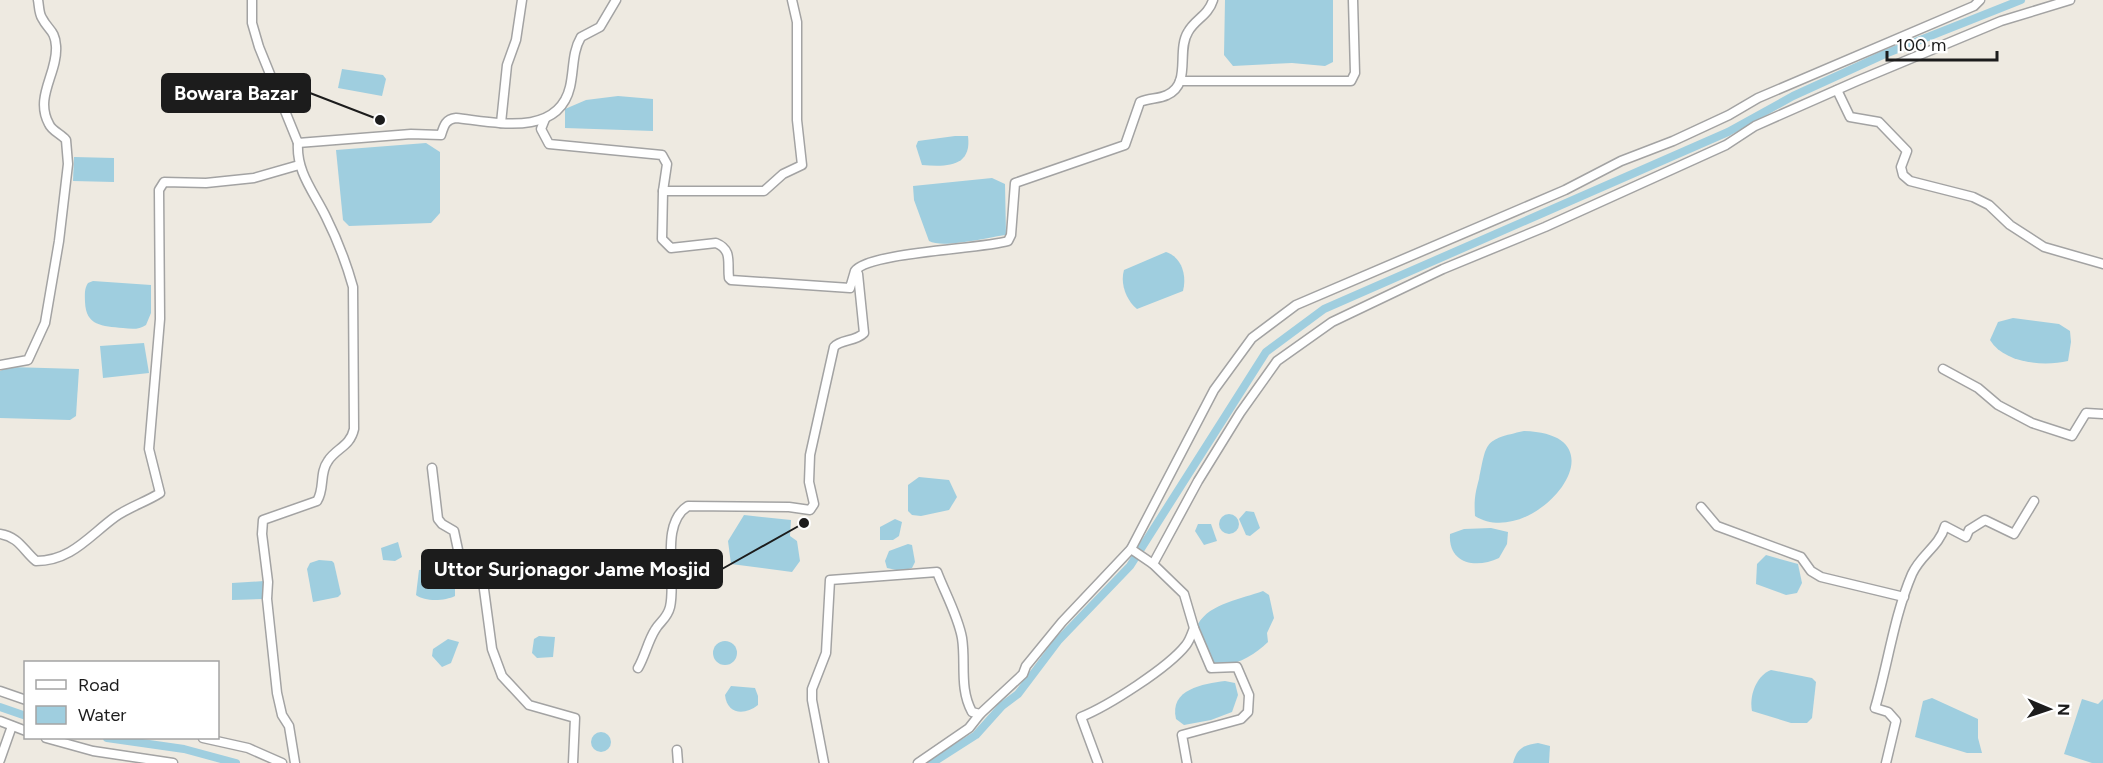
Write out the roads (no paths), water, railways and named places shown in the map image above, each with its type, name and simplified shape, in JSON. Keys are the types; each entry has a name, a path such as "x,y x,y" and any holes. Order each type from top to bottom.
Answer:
{"street":[{"path":"0,365 28,360 41,337 59,241 68,164 66,140 50,126 46,118 46,84 54,65 56,47 53,30 42,19 38,0"},
{"path":"252,0 252,23 298,143 299,165 347,264 352,287 354,429 352,439 328,459 317,501 263,520 262,534 268,582 267,599 277,693 282,715 289,726 295,763"},
{"path":"501,123 507,65 516,40 522,0"},
{"path":"298,143 411,134 437,136 441,135 443,125 450,119 456,118 501,123 538,122 545,119 564,103 581,37 600,27 616,0"},
{"path":"663,191 764,191 783,174 802,165 797,120 797,22 792,0"},
{"path":"858,267 932,250 1008,241 1011,235 1016,182 1125,145 1140,102 1166,96 1175,90 1180,81 1187,32 1207,13 1213,0"},
{"path":"1180,81 1351,81 1355,73 1353,0"},
{"path":"918,763 969,728 980,714 1023,674 1026,666 1062,622 1131,549 1214,390 1252,338 1296,305 1565,190 1621,161 1673,141 1758,98 1974,6 1980,0"},
{"path":"1153,564 1198,481 1240,413 1277,362 1289,351 1332,322 1443,268 1545,227 1726,145 1755,126 1837,90 2001,21 2062,0 2070,0"},
{"path":"1837,90 1850,117 1879,122 1907,151 1901,167 1903,175 1910,181 1973,197 1989,205 2010,225 2044,247 2103,264"},
{"path":"545,119 541,129 549,144 662,154 667,164 660,231 666,245 671,248 716,243 723,246 728,252 729,278 732,280 849,288 858,267"},
{"path":"0,534 10,536 19,542 36,561 51,561 78,548 116,516 160,493 149,449 160,319 159,190 164,182 206,183 254,178 299,165"},
{"path":"638,668 655,629 666,620 670,606 672,525 677,512 688,506 789,507 810,510 814,504 809,482 810,455 834,345 859,338 864,333 858,267"},
{"path":"1943,369 1978,388 1998,405 2032,423 2072,436 2086,413 2103,414"},
{"path":"432,468 438,519 454,531 461,564 481,567 492,649 502,676 529,705 575,718 573,763"},
{"path":"1886,763 1896,720 1888,712 1875,708 1904,597 1921,556 1939,543 1945,526 1966,537 1969,530 1985,520 2014,534 2034,501"},
{"path":"1701,507 1717,526 1801,557 1811,571 1821,577 1904,597"},
{"path":"1131,549 1153,564 1184,594 1194,628 1211,668 1237,667 1249,695 1248,712 1241,719 1182,735 1187,763"},
{"path":"824,763 812,689 826,653 830,580 938,572 962,638 961,673 969,707 972,712 980,714"},
{"path":"1098,763 1081,717 1099,710 1169,661 1187,644 1194,628"},
{"path":"0,691 24,699"},
{"path":"0,721 24,730"},
{"path":"0,760 12,726"},
{"path":"50,739 93,751 173,763"},
{"path":"208,739 248,748 282,763"},
{"path":"677,750 678,763"}],"water":[{"path":"1225,0 1333,0 1333,62 1325,66 1292,63 1233,66 1224,55"},
{"path":"342,69 383,75 386,79 382,96 338,88"},
{"path":"618,96 653,99 653,131 565,128 565,109 586,100"},
{"path":"968,136 966,154 962,159 949,165 922,165 916,146 918,141"},
{"path":"426,143 440,152 440,213 431,223 349,226 343,220 336,150"},
{"path":"74,157 114,158 114,182 73,181"},
{"path":"992,178 1005,184 1006,235 945,244 929,241 914,200 913,186"},
{"path":"1166,252 1176,258 1182,268 1183,291 1137,309 1125,291 1124,270"},
{"path":"93,281 151,285 151,313 146,325 129,329 102,325 92,320 86,310 85,294 88,283"},
{"path":"2013,318 2059,324 2070,331 2068,361 2036,363 2014,358 1996,348 1990,340 1998,322"},
{"path":"144,343 149,373 103,378 100,346"},
{"path":"10,367 79,369 76,416 70,420 0,418 0,371"},
{"path":"1524,431 1555,437 1570,451 1571,469 1561,488 1544,506 1522,518 1498,523 1475,516 1476,493 1489,444 1501,437"},
{"path":"919,477 949,480 957,497 949,510 921,516 912,515 908,511 908,485"},
{"path":"1246,511 1254,512 1260,528 1250,536 1246,535 1239,519"},
{"path":"1229,514 1236,517 1239,524 1236,531 1229,534 1222,531 1219,524 1222,517"},
{"path":"744,515 791,520 790,536 797,541 800,561 792,572 731,564 728,541"},
{"path":"895,519 902,522 899,536 893,540 880,540 880,527"},
{"path":"1198,524 1211,524 1217,541 1204,545 1195,531"},
{"path":"1491,528 1508,532 1507,544 1499,558 1473,563 1459,558 1454,552 1450,534 1464,529"},
{"path":"398,542 402,557 395,561 383,560 381,548"},
{"path":"908,544 912,545 915,562 912,568 901,571 887,568 885,561 889,551"},
{"path":"1766,555 1798,564 1802,583 1797,593 1786,595 1756,584 1757,564"},
{"path":"319,560 334,563 341,594 338,597 313,602 307,569 310,563"},
{"path":"451,567 455,569 455,596 435,600 424,599 416,595 419,570"},
{"path":"264,581 263,599 232,600 232,583"},
{"path":"1263,591 1269,595 1274,618 1267,633 1268,642 1249,657 1234,663 1211,662 1198,624 1203,617 1218,606"},
{"path":"539,636 555,637 553,657 537,658 532,653 534,639"},
{"path":"448,639 459,642 451,663 442,667 432,656 433,649"},
{"path":"725,641 733,645 737,653 733,661 725,665 717,661 713,653 717,645"},
{"path":"1771,670 1812,678 1816,682 1812,718 1807,723 1791,723 1752,711 1755,687 1761,677"},
{"path":"1225,681 1235,683 1238,695 1232,712 1211,720 1184,725 1176,719 1175,709 1183,695 1198,686"},
{"path":"731,686 755,688 758,705 742,712 733,709 726,701 725,695"},
{"path":"1932,698 1978,719 1978,738 1982,753 1967,753 1915,737 1923,701"},
{"path":"2082,699 2098,704 2103,699 2103,763 2092,763 2064,754"},
{"path":"601,732 608,735 611,742 608,749 601,752 594,749 591,742 594,735"},
{"path":"1538,743 1550,746 1549,763 1513,763 1522,748"}],"waterway":[{"path":"932,763 976,735 1002,706 1018,694 1058,641 1130,566 1266,352 1324,309 1728,132 1793,96 1885,54 2021,0"},
{"path":"0,707 24,715"},
{"path":"114,739 184,749 236,763"}],"place":[{"name":"Bowara Bazar","path":"380,120"},
{"name":"Uttor Surjonagor Jame Mosjid","path":"804,523"}]}
